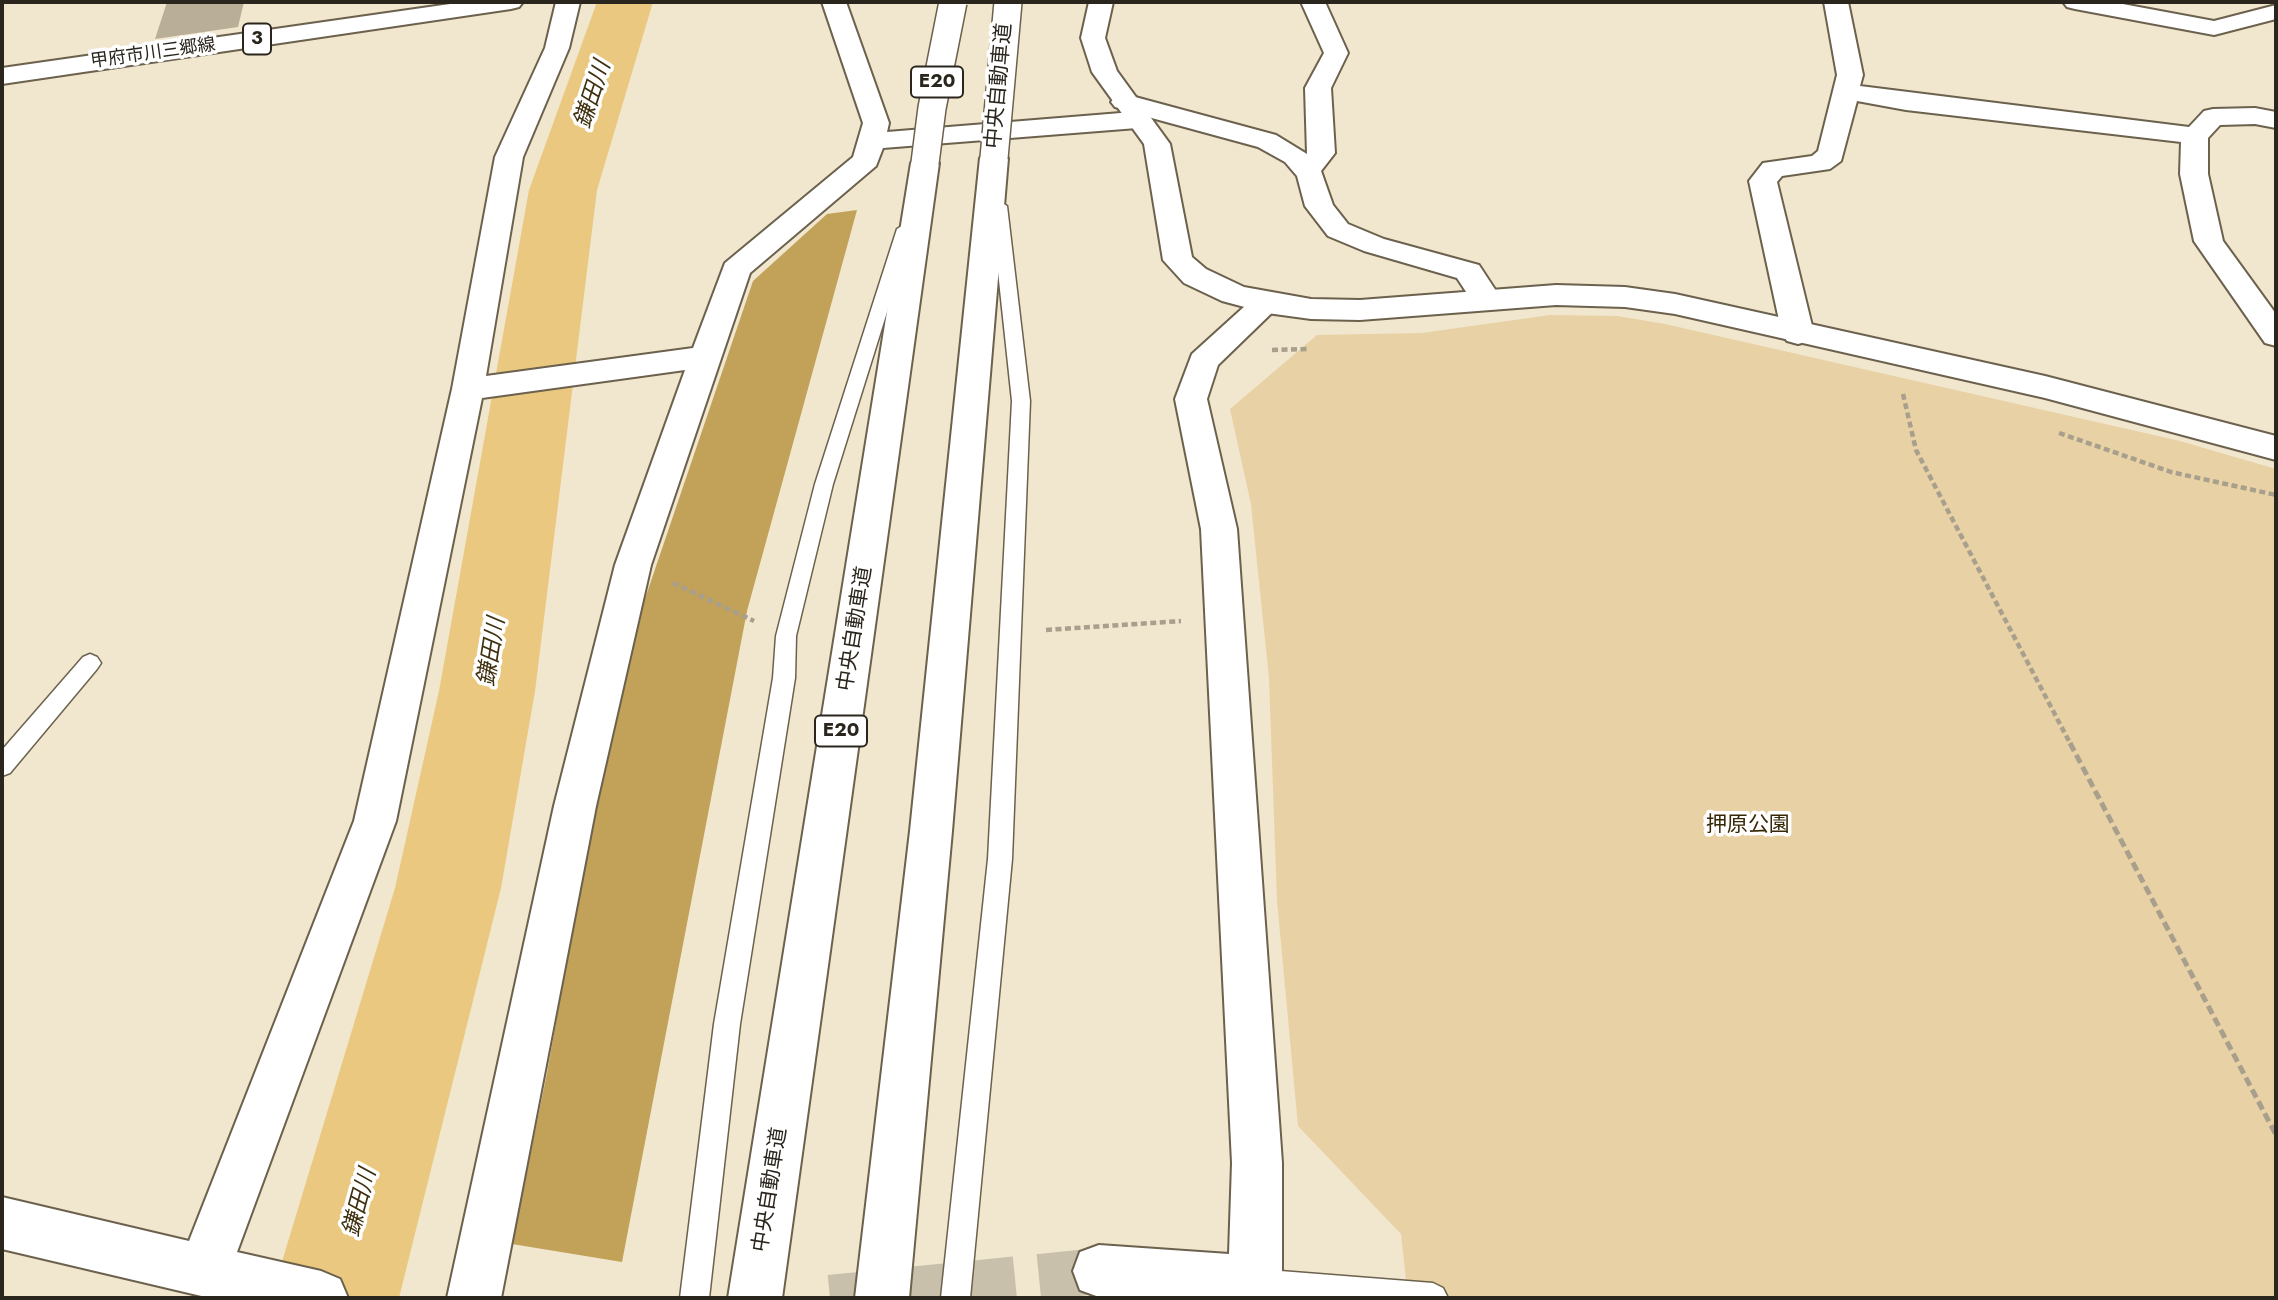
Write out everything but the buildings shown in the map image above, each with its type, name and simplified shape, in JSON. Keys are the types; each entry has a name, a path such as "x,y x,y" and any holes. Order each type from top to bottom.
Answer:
{"main road":[{"name":"甲府市川三郷線","path":"2,76 511,2"},
{"path":"222,1275 375,821 468,389 509,157 557,48 568,2"},
{"path":"474,1298 575,806 633,565 736,269 866,160 876,123 834,2"},
{"name":"中央自動車道","path":"755,1298 932,108 953,2"},
{"name":"中央自動車道","path":"882,1298 932,817 1008,2"},
{"path":"1101,2 1093,38 1105,72 1157,144 1178,260 1195,276 1233,294 1267,303 1360,310 1556,295 1625,297 1675,304 1798,334 2045,387 2276,448"},
{"path":"1305,169 1316,163 1321,153 1318,88 1336,53 1314,2"},
{"path":"1798,334 1763,181 1773,169 1820,163 1830,155 1850,75 1836,2"},
{"path":"2075,2 2214,28 2276,12"},
{"path":"1845,91 1906,102 2195,136"},
{"path":"871,141 1131,111 1267,141 1295,156 1305,169 1319,206 1338,230 1374,245 1468,272 1487,300"},
{"path":"2269,115 2213,117 2195,136 2194,174 2209,241 2276,336"},
{"path":"1099,1271 1255,1290 1257,1163 1219,529 1191,399 1203,361 1267,303"},
{"path":"468,389 706,357"},
{"path":"2,1223 321,1298"}],"lane":[{"path":"955,1298 1000,859 1021,401 994,159"},
{"path":"694,1298 727,1024 784,678 786,636 824,484 925,163"},
{"path":"2,766 90,663"},
{"path":"1255,1290 1433,1298"}],"path":[{"path":"1224,340 1281,351 1322,348"},
{"path":"1901,383 1916,450 2276,1135"},
{"path":"2054,431 2171,472 2276,495"},
{"path":"633,565 786,636"},
{"path":"1010,633 1223,618"}],"green space":[{"name":"押原公園","path":"1550,315 1617,316 1665,324 2180,441 2276,469 2276,1298 1408,1298 1401,1234 1298,1126 1277,900 1269,678 1251,504 1230,409 1317,335 1422,333"}],"shaded area":[{"path":"857,210 747,611 622,1262 512,1244 547,1073 616,684 753,281 827,214"}],"waterway":[{"name":"鎌田川","path":"335,1298 448,888 487,691 563,190 625,2"}],"tunnel":[{"path":"830,1298 1099,1271"}]}
